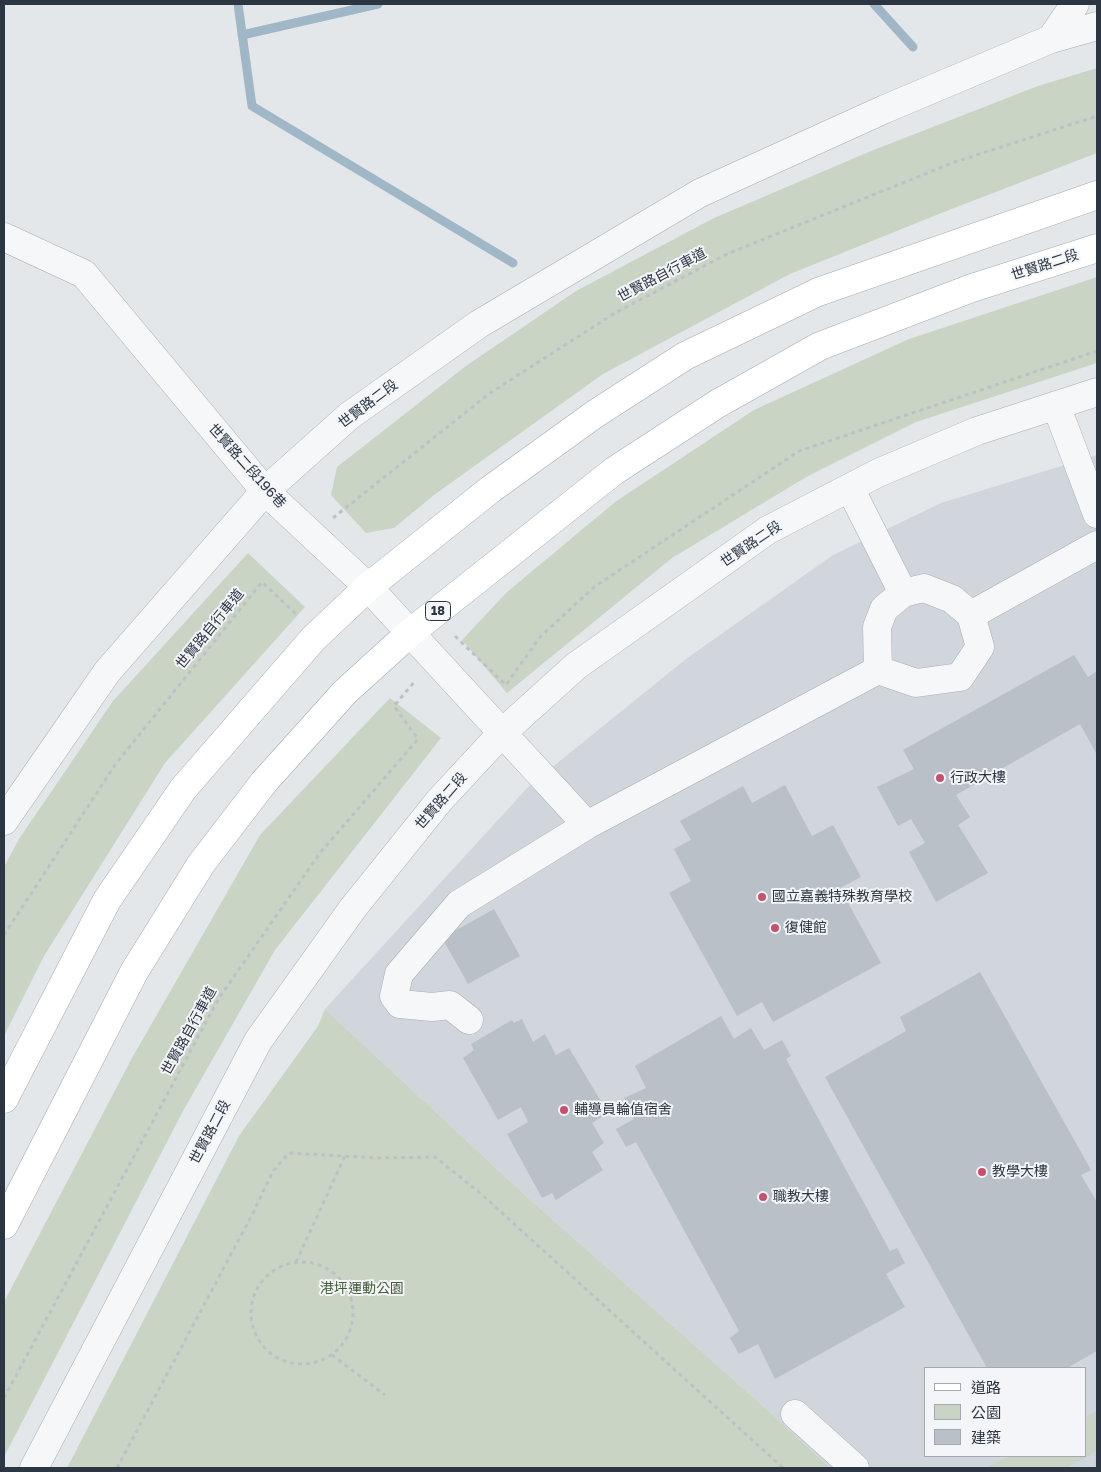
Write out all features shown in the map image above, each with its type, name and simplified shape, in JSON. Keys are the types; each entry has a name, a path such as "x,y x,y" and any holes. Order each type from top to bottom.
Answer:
{"main road":[{"path":"4,1099 107,900 183,789 313,639 368,587 515,472 595,414 685,356 818,292 1097,195"},
{"name":"世賢路二段","path":"4,1225 134,972 201,864 264,782 345,692 411,632 614,471 717,404 820,346 972,288 1097,248"}],"street":[{"path":"1051,39 1075,4"},
{"name":"世賢路二段","path":"4,820 107,672 265,491 349,416 479,324 700,193 885,109 1051,39 1097,26"},
{"name":"世賢路二段196巷","path":"4,237 84,274 265,491 368,587 587,825"},
{"name":"世賢路二段","path":"34,1468 258,1041 359,901 439,801 502,733 576,666 768,530 878,473 977,431 1097,392"},
{"path":"1056,405 1097,514"},
{"path":"850,488 903,593"},
{"path":"972,615 1097,545"},
{"path":"469,1020 450,1005 432,1007 400,1004 394,996 399,974 459,904 587,825 878,670 916,683 960,677 980,647 972,615 952,599 924,588 903,593 884,609 877,627 878,670"},
{"path":"795,1414 855,1468"}],"path":[{"name":"世賢路自行車道","path":"330,520 490,393 615,313 726,254 952,163 1097,116"},
{"name":"世賢路自行車道","path":"4,934 115,765 262,582 298,616"},
{"name":"世賢路自行車道","path":"4,1398 219,998 320,854 418,739 394,706"},
{"path":"117,1468 252,1215 273,1171 289,1153 435,1157 479,1192 783,1468"},
{"path":"296,1262 345,1156"},
{"path":"296,1262 313,1263 328,1269 341,1280 350,1294 354,1311 351,1328 344,1343 332,1355 316,1362 300,1363 283,1360 269,1351 258,1338 252,1323 252,1306 256,1290 266,1276 280,1266 296,1262"},
{"path":"332,1355 385,1395"}],"shaded area":[{"name":"國立嘉義特殊教育學校","path":"1097,455 1097,1468 830,1468 770,1412 525,1195 325,1009 529,786 686,659 833,555 941,503"}],"green space":[{"path":"1097,68 1097,153 790,274 603,374 434,495 394,528 366,533 331,495 337,467 466,366 576,291 714,218 871,151 1038,86"},
{"path":"1097,277 1097,363 916,422 808,476 672,558 507,693 462,640 507,592 615,502 754,410 909,339"},
{"path":"248,553 305,607 165,763 44,956 4,1036 4,867 19,839 113,701"},
{"path":"390,698 441,738 275,950 183,1111 4,1457 4,1302 132,1058 260,835"},
{"name":"港坪運動公園","path":"325,1009 525,1195 770,1412 830,1468 67,1468 239,1136 318,1026"},
{"path":"1097,1411 1097,1468 1093,1468 1096,1452 1066,1468 985,1468 1008,1457 1086,1457 1086,1416"}],"building":[{"name":"行政大樓","path":"1074,655 1088,677 1097,671 1097,755 1080,724 956,795 970,817 958,825 988,873 936,902 909,852 925,843 911,819 898,826 877,787 914,769 903,750"},
{"name":"復健館","path":"785,785 812,836 833,825 861,877 840,888 881,963 773,1022 762,1002 737,1016 669,893 691,881 674,849 691,840 680,821 743,786 752,803"},
{"path":"494,909 520,956 468,984 442,938"},
{"name":"教學大樓","path":"980,972 1091,1170 1081,1175 1097,1202 1097,1351 1069,1367 986,1367 825,1077 906,1031 900,1017"},
{"name":"職教大樓","path":"721,1016 734,1039 751,1028 764,1050 782,1040 791,1056 786,1059 890,1251 897,1248 905,1263 886,1274 905,1307 775,1379 758,1344 739,1354 730,1338 739,1331 636,1142 626,1147 616,1129 634,1119 624,1098 646,1088 635,1066"},
{"name":"輔導員輪值宿舍","path":"522,1019 533,1042 545,1034 556,1055 569,1048 608,1113 592,1123 604,1143 592,1152 603,1170 556,1200 552,1193 542,1198 507,1134 528,1122 521,1107 498,1120 463,1058 474,1050 471,1044 512,1020 514,1023"}],"waterway":[{"path":"238,4 252,106 513,263"},
{"path":"242,35 378,4"},
{"path":"874,4 913,47"}],"place":[{"name":"行政大樓","path":"940,778"},
{"name":"國立嘉義特殊教育學校","path":"762,897"},
{"name":"復健館","path":"775,928"},
{"name":"輔導員輪值宿舍","path":"564,1110"},
{"name":"教學大樓","path":"982,1172"},
{"name":"職教大樓","path":"763,1197"}]}
